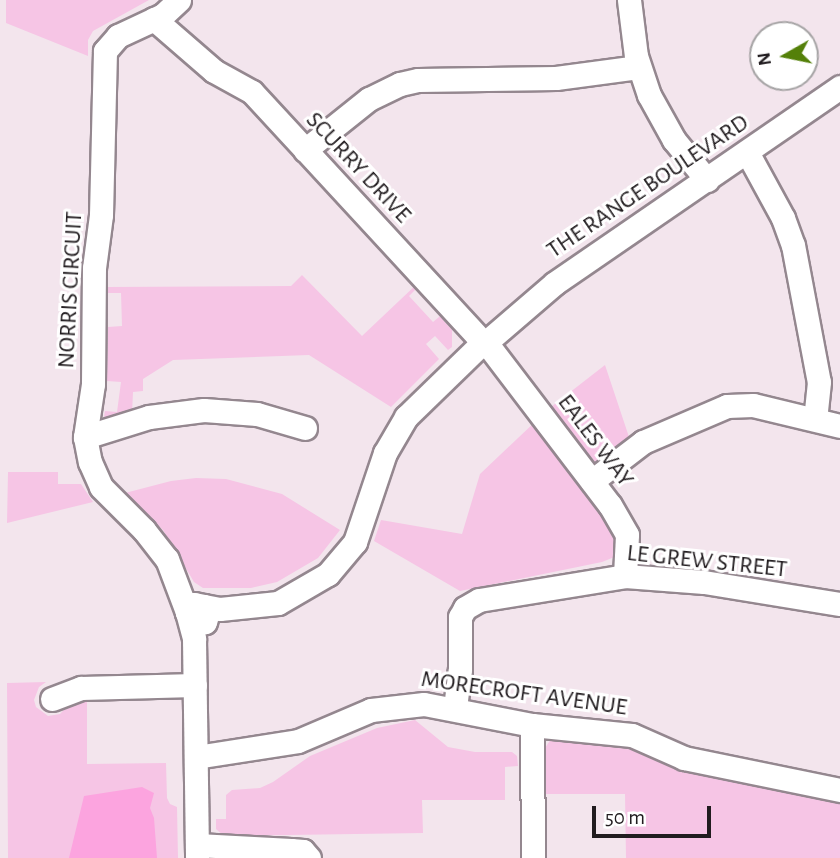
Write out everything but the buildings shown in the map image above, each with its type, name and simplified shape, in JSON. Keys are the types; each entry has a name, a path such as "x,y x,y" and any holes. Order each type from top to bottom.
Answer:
{"street":[{"path":"629,0 637,62 649,95 674,140 703,183"},
{"name":"SCURRY DRIVE","path":"165,11 190,51 214,71 252,92 484,343"},
{"name":"NORRIS CIRCUIT","path":"165,11 118,36 105,51 101,215 94,268 93,384 85,437 90,462 101,487 144,530 167,559 199,614"},
{"path":"309,155 337,127 384,89 409,82 556,78 637,62"},
{"name":"THE RANGE BOULEVARD","path":"199,614 278,603 304,590 335,567 355,542 385,453 406,417 484,343 555,283 840,87"},
{"path":"742,155 772,198 793,245 819,382 815,419"},
{"name":"EALES WAY","path":"484,343 592,481 627,535 625,576"},
{"path":"592,481 643,442 714,410 753,405 840,426"},
{"path":"85,437 149,417 204,411 257,414 305,428"},
{"name":"LE GREW STREET","path":"455,708 460,670 460,617 465,608 479,600 625,576 704,582 840,604"},
{"path":"199,614 195,685 197,853 292,850 303,851 309,858"},
{"path":"52,699 81,688 195,685"},
{"name":"MORECROFT AVENUE","path":"196,751 243,749 298,741 388,706 424,704 532,725 632,735 684,758 840,790"},
{"path":"532,725 533,858"}],"shaded area":[{"path":"6,0 149,0 93,31 88,40 88,56 6,23"},
{"path":"302,275 362,336 418,283 420,285 409,296 433,322 445,312 443,320 452,330 452,347 448,350 435,336 426,344 439,359 391,407 309,355 173,360 143,379 143,391 133,392 132,414 103,423 105,411 117,412 121,382 107,381 108,327 122,326 121,293 107,293 108,287 291,286"},
{"path":"605,365 630,440 595,470 551,407"},
{"path":"537,420 617,525 617,556 602,562 460,591 374,541 381,520 462,534 480,474"},
{"path":"8,472 58,472 58,484 81,484 93,502 7,523"},
{"path":"226,479 282,494 340,530 318,558 277,582 251,588 203,588 194,582 163,530 125,493 171,481"},
{"path":"46,682 39,687 34,700 36,707 48,716 60,714 69,704 87,697 87,764 166,763 167,798 170,804 177,807 178,858 8,858 7,683"},
{"path":"415,720 448,747 475,752 512,752 517,756 518,766 505,767 505,800 422,800 423,833 224,836 216,829 216,819 226,819 226,795 232,790 260,788 310,756 377,728"},
{"path":"561,736 602,739 840,799 840,858 626,858 625,794 543,794 543,751 551,739"},
{"path":"142,787 154,793 150,808 154,818 157,858 69,858 84,796"}]}
